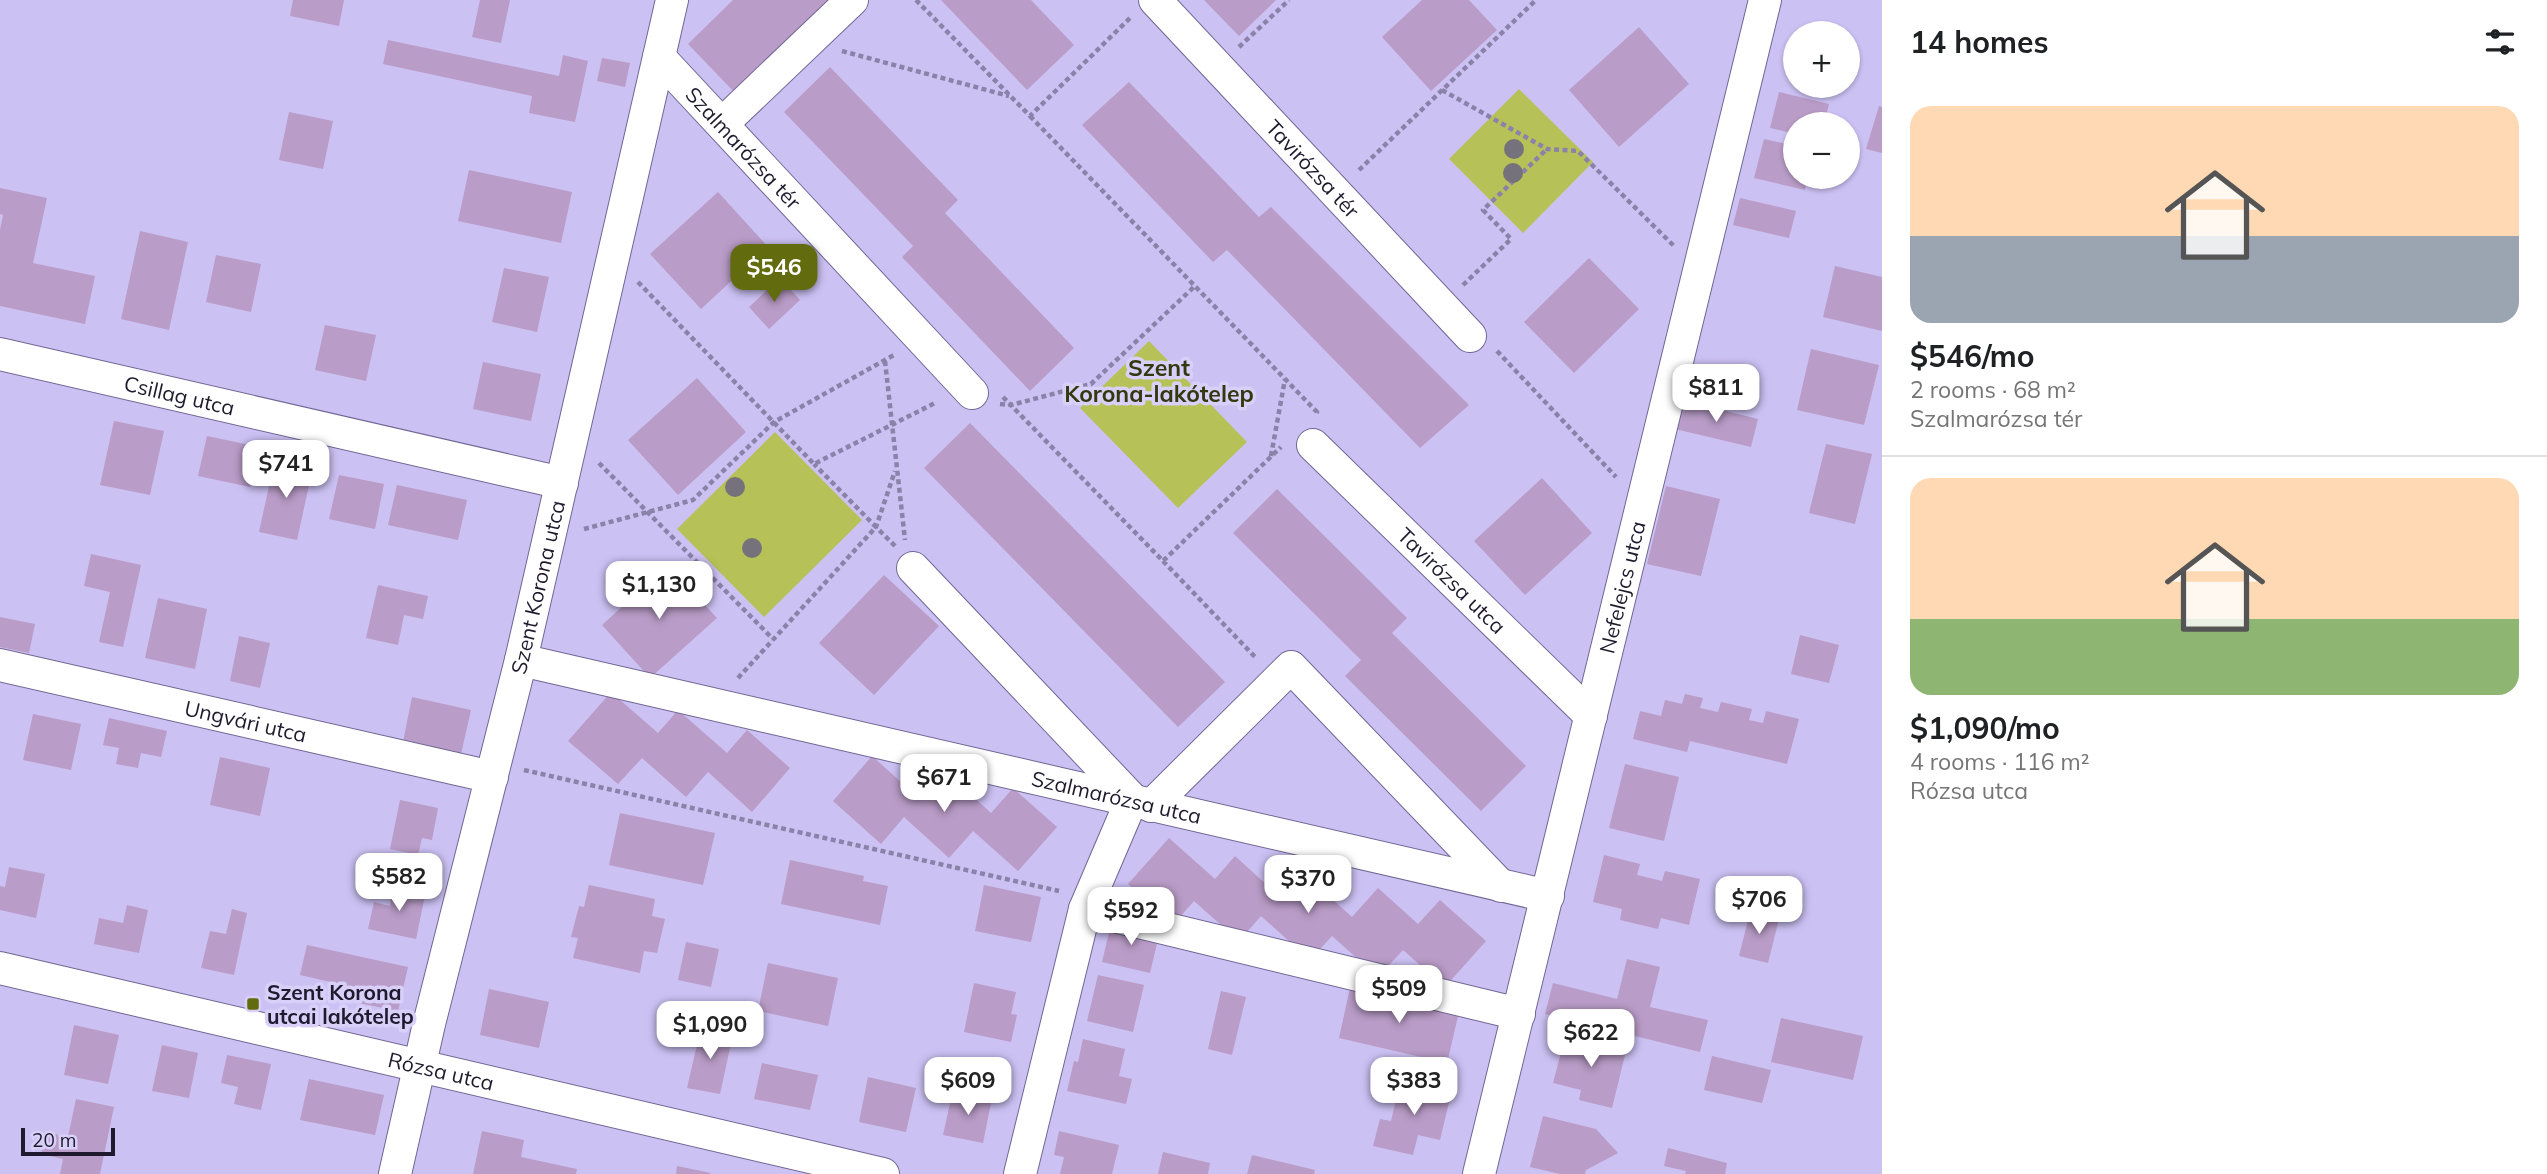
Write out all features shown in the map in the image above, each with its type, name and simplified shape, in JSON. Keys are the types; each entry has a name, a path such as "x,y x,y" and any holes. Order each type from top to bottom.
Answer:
{"street":[{"name":"Szent Korona utca","path":"395,1174 521,660 672,0"},
{"path":"722,124 852,0"},
{"name":"Nefelejcs utca","path":"1479,1174 1765,0"},
{"name":"Tavirózsa tér","path":"1147,5 1218,67 1442,306 1483,342"},
{"name":"Szalmarózsa tér","path":"659,57 922,339 978,393"},
{"name":"Csillag utca","path":"0,354 562,483"},
{"name":"Tavirózsa utca","path":"1304,435 1591,716"},
{"path":"913,567 1142,802"},
{"name":"Szalmarózsa utca","path":"521,660 1548,896"},
{"name":"Ungvári utca","path":"0,665 493,770"},
{"path":"1020,1174 1088,904 1142,802 1291,667 1502,886"},
{"path":"1088,904 1519,1014"},
{"name":"Rózsa utca","path":"0,968 883,1174"}],"path":[{"path":"916,0 1317,412 1304,435 1271,457 1163,561"},
{"path":"1218,67 1289,0"},
{"path":"1335,193 1536,0"},
{"path":"1030,116 1147,5"},
{"path":"808,42 1010,96"},
{"path":"1442,90 1546,149 1578,151 1700,271"},
{"path":"1442,306 1511,239 1483,210 1546,149"},
{"path":"613,257 913,567"},
{"path":"814,464 944,398 978,393 1011,405 1091,384 1195,286"},
{"path":"549,538 693,500 774,422 922,339"},
{"path":"1483,342 1642,505"},
{"path":"885,360 897,467 913,567"},
{"path":"978,393 978,370 1277,680"},
{"path":"1271,457 1285,379"},
{"path":"572,435 773,639"},
{"path":"714,704 876,527 897,467"},
{"path":"493,770 1088,904"}],"green space":[{"path":"1519,89 1593,162 1523,233 1449,159"},
{"path":"1149,341 1247,442 1178,508 1080,408"},
{"path":"775,432 862,520 764,617 677,529"}],"building":[{"path":"293,0 344,0 339,26 290,16"},
{"path":"480,0 510,0 501,43 472,37"},
{"path":"733,0 836,0 737,95 688,44"},
{"path":"941,0 1031,0 1074,45 1027,90"},
{"path":"1204,0 1276,0 1239,36"},
{"path":"1422,0 1469,0 1497,30 1431,91 1382,37"},
{"path":"1639,27 1689,84 1619,147 1569,90"},
{"path":"388,40 559,76 563,55 588,61 575,122 529,113 532,96 383,64"},
{"path":"602,58 630,63 625,87 597,81"},
{"path":"830,67 958,200 945,213 1074,348 1030,391 902,257 913,246 784,112"},
{"path":"1129,82 1259,217 1271,207 1469,405 1420,448 1227,250 1213,262 1082,125"},
{"path":"1779,92 1783,93 1783,98 1804,98 1829,104 1827,112 1783,112 1783,131 1770,128"},
{"path":"1879,106 1882,107 1882,153 1866,149"},
{"path":"289,112 333,121 323,169 279,160"},
{"path":"1764,139 1783,143 1783,185 1754,178"},
{"path":"469,170 572,192 561,243 458,221"},
{"path":"0,188 47,198 33,263 95,276 85,324 0,306 0,230 3,215 0,214"},
{"path":"718,192 768,247 701,309 650,254"},
{"path":"1740,198 1796,211 1789,238 1733,225"},
{"path":"140,231 188,242 169,330 121,319"},
{"path":"216,255 261,264 251,312 206,302"},
{"path":"1589,258 1639,309 1574,373 1524,322"},
{"path":"1835,266 1882,277 1882,331 1823,317"},
{"path":"504,268 549,277 537,332 492,322"},
{"path":"780,278 800,300 769,329 749,307"},
{"path":"325,325 376,335 366,381 315,370"},
{"path":"1811,349 1879,365 1864,425 1797,410"},
{"path":"483,362 541,374 531,421 473,409"},
{"path":"697,378 746,432 678,495 628,440"},
{"path":"1682,400 1758,419 1751,447 1675,429"},
{"path":"114,421 164,431 150,495 100,485"},
{"path":"970,423 1225,682 1178,727 924,468"},
{"path":"207,436 259,447 250,487 198,476"},
{"path":"1826,444 1872,454 1855,524 1809,513"},
{"path":"275,459 313,467 297,540 259,532"},
{"path":"339,475 384,484 375,529 329,519"},
{"path":"1542,478 1592,533 1525,595 1474,541"},
{"path":"397,485 467,500 458,540 388,525"},
{"path":"1666,486 1720,499 1701,576 1647,564"},
{"path":"1277,489 1407,618 1392,633 1526,766 1481,811 1345,676 1361,660 1233,533"},
{"path":"91,554 141,565 123,647 99,642 110,592 84,586"},
{"path":"668,565 717,618 650,678 602,625"},
{"path":"884,575 939,626 874,695 819,643"},
{"path":"378,585 428,596 423,619 404,615 398,645 366,638"},
{"path":"158,598 207,609 195,669 145,658"},
{"path":"0,617 35,624 29,653 0,647"},
{"path":"1800,635 1839,645 1829,683 1791,674"},
{"path":"239,636 270,643 260,688 230,681"},
{"path":"611,692 658,733 678,710 727,753 747,730 790,768 752,812 708,772 686,797 642,758 618,784 568,741"},
{"path":"1685,694 1703,698 1700,708 1718,712 1721,702 1752,709 1749,720 1763,723 1766,711 1799,719 1787,764 1690,741 1687,752 1633,739 1640,711 1661,716 1665,700 1682,704"},
{"path":"412,697 471,710 461,754 403,742"},
{"path":"33,714 81,724 71,770 23,760"},
{"path":"109,718 167,731 161,757 141,753 138,768 116,764 119,748 103,745"},
{"path":"872,756 920,799 945,771 991,813 1013,788 1057,827 1018,871 973,831 949,858 904,817 881,844 833,801"},
{"path":"220,757 270,768 260,816 210,805"},
{"path":"1625,764 1679,777 1664,841 1609,828"},
{"path":"400,800 438,808 432,840 422,838 418,855 390,849"},
{"path":"620,813 715,833 703,885 609,865"},
{"path":"1169,838 1215,879 1235,856 1281,898 1303,873 1352,917 1378,888 1418,924 1440,900 1486,941 1445,987 1403,950 1378,977 1332,936 1310,960 1261,916 1239,941 1194,901 1173,925 1128,884"},
{"path":"1604,855 1640,864 1637,875 1662,881 1665,871 1700,879 1689,925 1661,918 1658,929 1620,920 1622,909 1593,902"},
{"path":"790,860 864,876 863,881 888,886 880,925 781,904"},
{"path":"9,867 45,874 36,918 0,910 0,886 5,887"},
{"path":"394,884 426,891 416,939 368,929 374,902 390,906"},
{"path":"589,885 655,899 652,916 665,919 657,953 644,951 640,973 573,958 578,938 571,937 579,906 584,907"},
{"path":"984,885 1041,897 1031,942 975,931"},
{"path":"127,905 148,910 139,953 94,944 99,918 123,923"},
{"path":"1751,908 1780,915 1768,963 1739,956"},
{"path":"232,909 247,913 234,975 201,968 210,931 226,934"},
{"path":"1112,920 1160,931 1150,973 1102,962"},
{"path":"686,942 719,949 711,987 678,980"},
{"path":"307,945 408,967 398,1011 354,1002 357,988 300,975"},
{"path":"1627,959 1660,967 1650,1007 1708,1020 1700,1052 1545,1014 1553,983 1617,999"},
{"path":"768,963 838,978 828,1026 758,1011"},
{"path":"1098,975 1144,985 1133,1032 1087,1021"},
{"path":"974,983 1016,992 1011,1014 1017,1015 1011,1042 964,1032"},
{"path":"1350,988 1459,1012 1447,1063 1339,1038"},
{"path":"489,989 549,1002 539,1048 480,1035"},
{"path":"1221,991 1246,997 1232,1055 1208,1049"},
{"path":"1781,1018 1863,1036 1853,1080 1771,1062"},
{"path":"74,1025 119,1035 108,1084 64,1075"},
{"path":"701,1027 733,1034 720,1094 687,1088"},
{"path":"1566,1033 1627,1047 1612,1108 1579,1100 1581,1090 1553,1083"},
{"path":"1083,1039 1125,1049 1119,1076 1132,1079 1126,1104 1067,1091 1074,1061 1078,1062"},
{"path":"162,1045 198,1053 189,1098 152,1091"},
{"path":"227,1055 271,1064 261,1110 234,1104 238,1087 221,1083"},
{"path":"1712,1056 1771,1070 1762,1103 1704,1090"},
{"path":"762,1063 818,1075 810,1110 754,1099"},
{"path":"868,1077 916,1088 906,1132 859,1122"},
{"path":"1401,1078 1452,1090 1440,1140 1418,1135 1413,1155 1373,1146 1380,1119 1391,1121"},
{"path":"309,1079 384,1095 375,1135 300,1120"},
{"path":"953,1090 992,1098 983,1143 943,1135"},
{"path":"76,1099 114,1107 100,1174 60,1174 63,1159 41,1154 46,1132 68,1137"},
{"path":"1543,1116 1596,1129 1618,1153 1586,1170 1585,1174 1560,1174 1530,1167"},
{"path":"482,1131 524,1140 521,1157 577,1169 576,1174 473,1174"},
{"path":"1059,1131 1119,1145 1112,1174 1060,1174 1064,1157 1054,1155"},
{"path":"1668,1148 1727,1163 1725,1174 1685,1174 1686,1171 1664,1166"},
{"path":"1163,1152 1210,1163 1208,1174 1158,1174"},
{"path":"1252,1155 1315,1170 1314,1174 1247,1174"},
{"path":"677,1166 711,1173 676,1174"}],"place":[{"name":"Szent Korona utcai lakótelep","path":"253,1004"}],"district":[{"name":"Szent Korona-lakótelep","path":"1159,380"}]}
